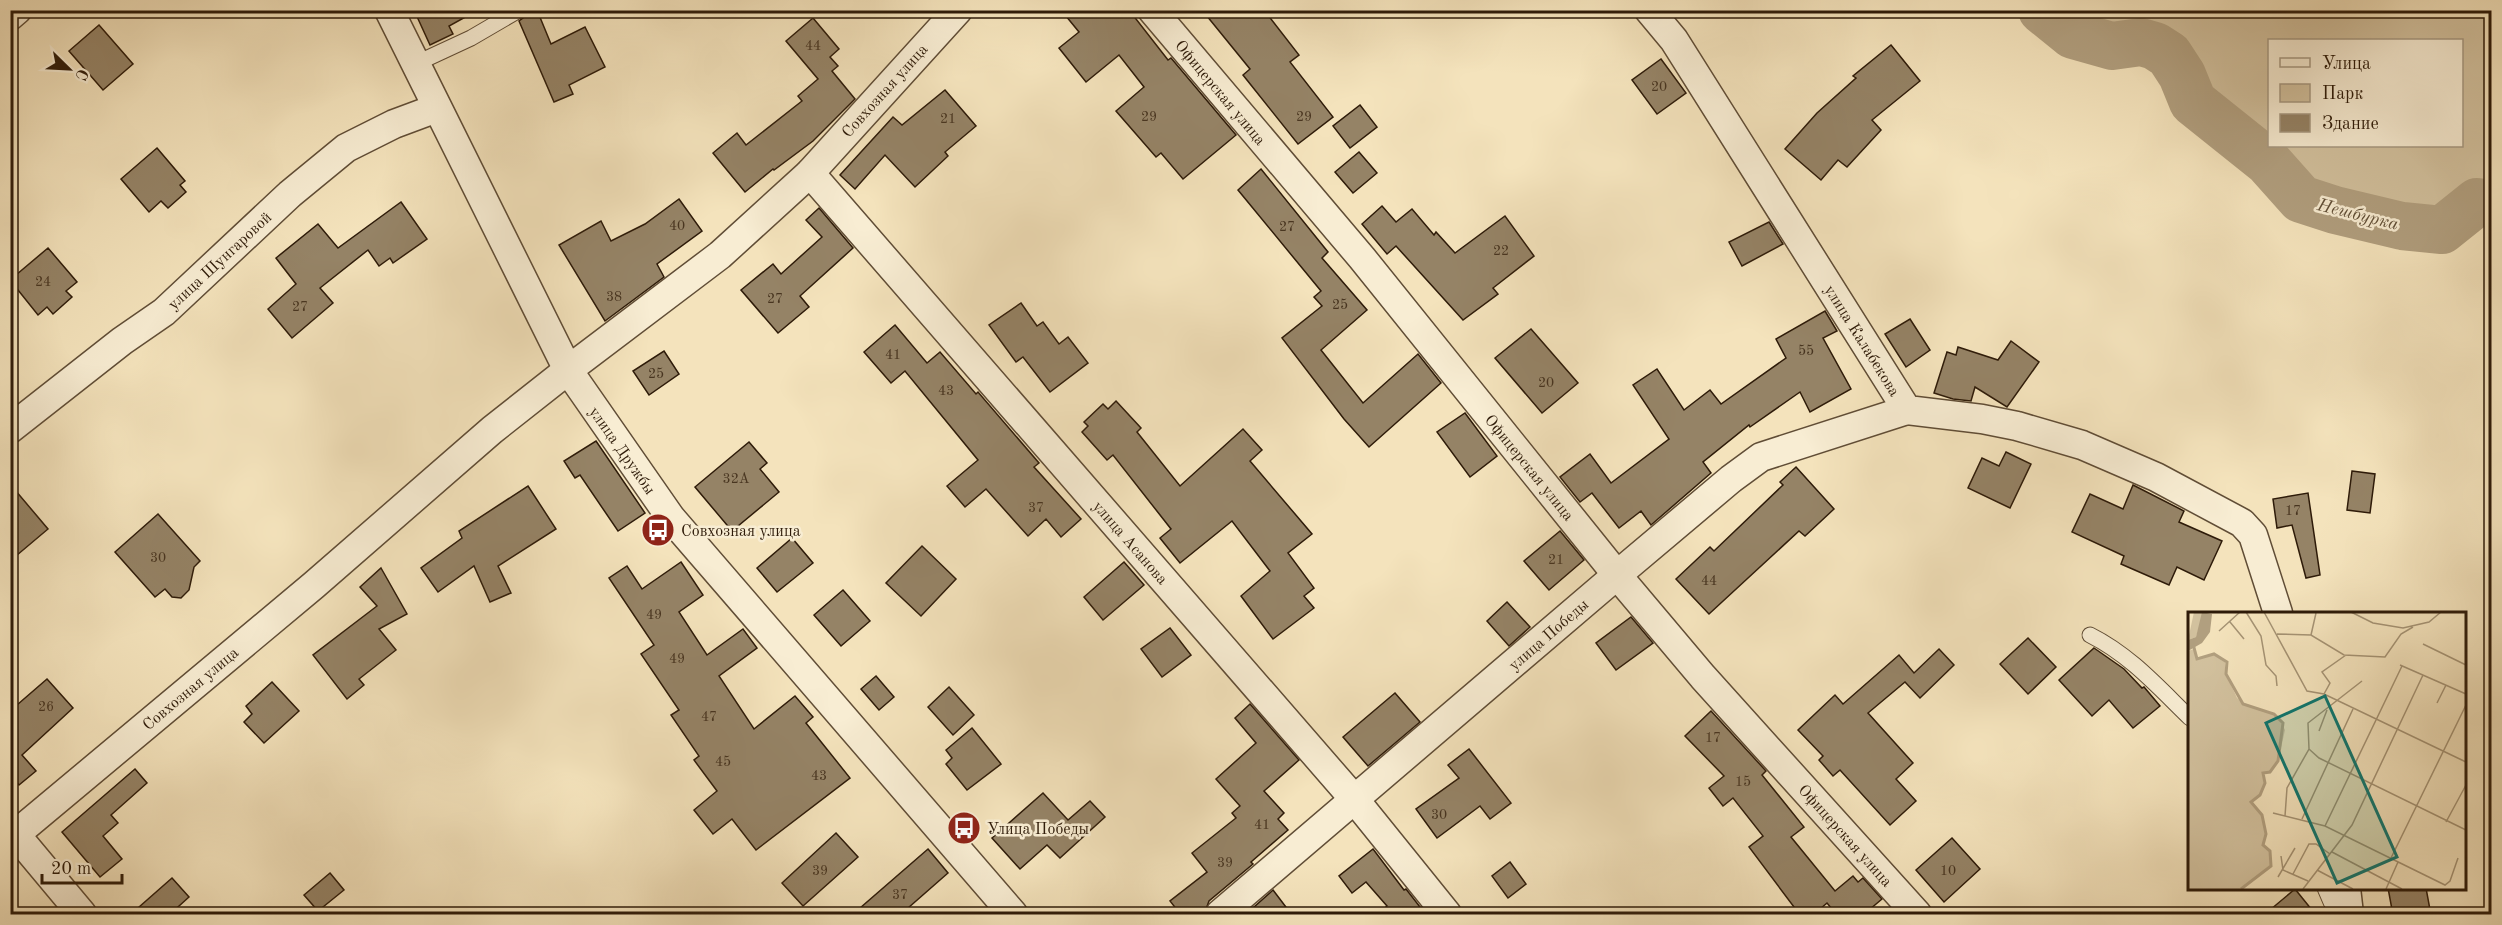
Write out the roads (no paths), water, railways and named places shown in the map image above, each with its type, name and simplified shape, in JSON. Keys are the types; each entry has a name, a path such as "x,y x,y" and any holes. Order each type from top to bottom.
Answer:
{"street":[{"path":"10,16 17,10"},
{"name":"улица Дружбы","path":"389,10 568,370 671,518 1013,915"},
{"name":"Совхозная улица","path":"13,837 314,585 475,445 568,370 720,255 810,173 958,10"},
{"name":"Офицерская улица","path":"1152,10 1362,258 1617,576 1703,677 1917,915"},
{"name":"улица Калабекова","path":"1649,10 1674,40 1749,161 1782,207 1843,310 1908,410 2005,423 2082,446 2156,477 2242,523 2253,535 2278,612"},
{"name":"улица Шунгаровой","path":"10,429 122,341 164,312 290,194 346,148 394,124 437,108"},
{"name":"улица Асанова","path":"810,173 1355,800 1448,915"},
{"name":"улица Победы","path":"1221,915 1731,479 1761,457 1908,410"},
{"path":"13,837 82,915"},
{"path":"2346,889 2349,915"}],"lane":[{"path":"416,64 471,38 519,10"},
{"path":"2090,635 2111,645 2136,665 2188,716"},
{"path":"2325,889 2331,902 2341,915"}],"waterway":[{"name":"Нешбурка","path":"2042,10 2073,35 2112,46 2141,42 2155,46 2169,55 2182,75 2193,102 2268,162 2301,199 2335,210 2402,226 2442,230 2477,202 2492,204"}],"place":[{"name":"Совхозная улица","path":"658,530"},
{"name":"Улица Победы","path":"964,828"}]}
